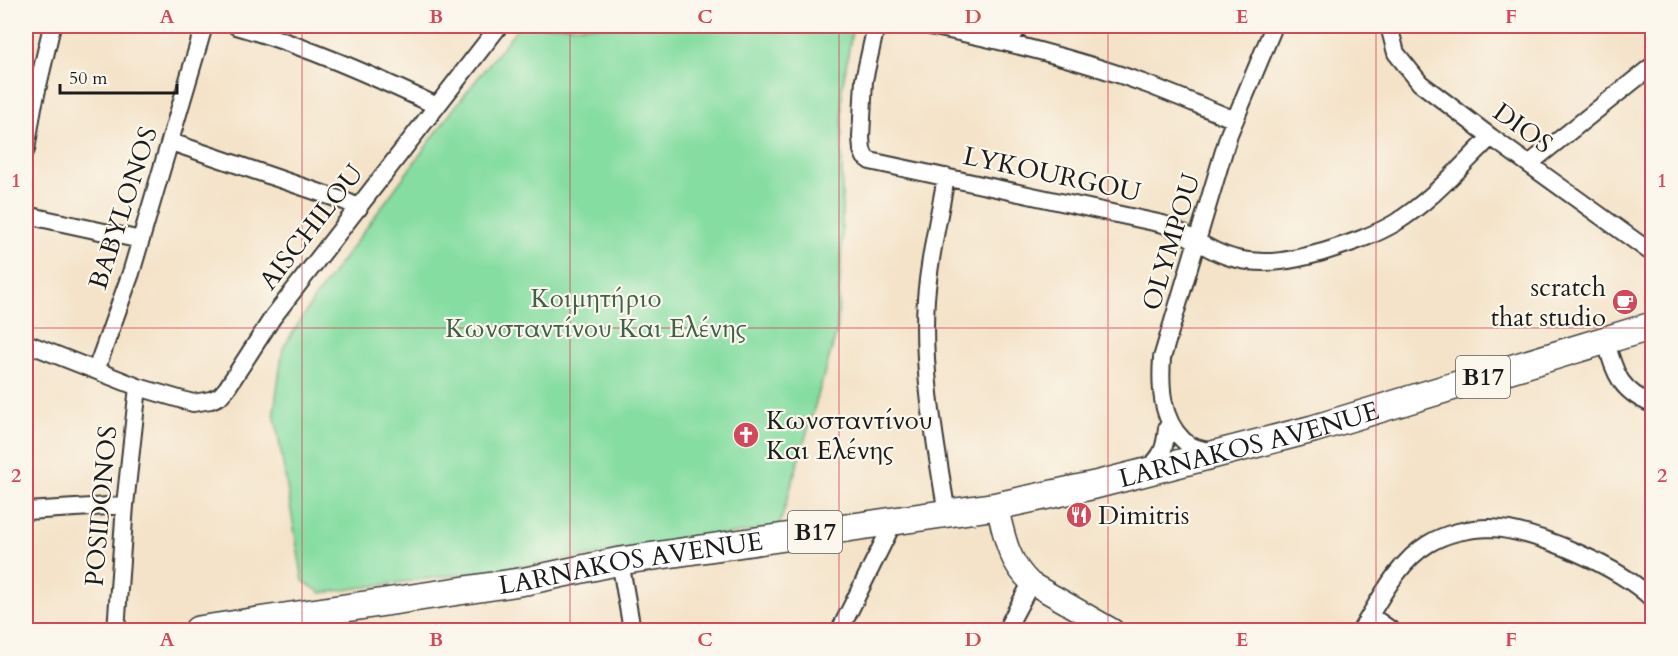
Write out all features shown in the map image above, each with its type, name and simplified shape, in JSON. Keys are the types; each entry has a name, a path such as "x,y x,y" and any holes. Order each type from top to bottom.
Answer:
{"main road":[{"name":"LARNAKOS AVENUE","path":"198,630 526,581 620,561 998,506 1178,464 1313,429 1653,326"}],"street":[{"path":"26,150 29,106 52,26"},
{"name":"BABYLONOS","path":"96,370 131,273 204,26"},
{"path":"236,26 278,38 356,68 437,106"},
{"name":"AISCHILOU","path":"26,344 138,387 193,403 220,396 273,316 499,26"},
{"name":"LYKOURGOU","path":"876,26 864,80 862,150 870,161 1163,224 1177,229 1198,243 1225,256 1262,263 1288,261 1361,240 1395,223 1423,203 1491,138"},
{"path":"930,26 1009,42 1146,84 1235,120"},
{"path":"1009,42 1019,26"},
{"name":"OLYMPOU","path":"1218,453 1196,448 1183,441 1173,427 1163,403 1160,383 1162,358 1235,120 1274,26"},
{"name":"DIOS","path":"1389,26 1396,53 1420,83 1491,138 1653,253"},
{"path":"1529,164 1653,66"},
{"path":"171,142 358,207"},
{"path":"946,177 926,300 926,343 937,450 947,514"},
{"path":"26,214 141,240"},
{"path":"1605,339 1621,382 1631,393 1653,404"},
{"name":"POSIDONOS","path":"116,630 125,505 138,387"},
{"path":"1163,403 1167,428 1178,464"},
{"path":"1143,472 1154,464 1165,449 1167,428"},
{"path":"26,511 125,505"},
{"path":"998,506 1012,559 1023,575 1031,583 1113,630"},
{"path":"840,630 894,521"},
{"path":"1361,630 1396,574 1415,554 1440,539 1473,529 1491,528 1510,531 1582,555 1615,571 1653,599"},
{"path":"620,561 632,630"},
{"path":"1006,630 1031,583"},
{"path":"1371,615 1391,630"}],"green space":[{"name":"Κοιμητήριο Κωνσταντίνου Και Ελένης","path":"519,26 853,26 842,89 842,243 837,331 779,527 523,566 321,593 303,581 274,411 283,348 314,299 455,107"}],"place":[{"name":"scratch that studio","path":"1625,302"},
{"name":"Κωνσταντίνου Και Ελένης","path":"746,435"},
{"name":"Dimitris","path":"1079,515"}]}
